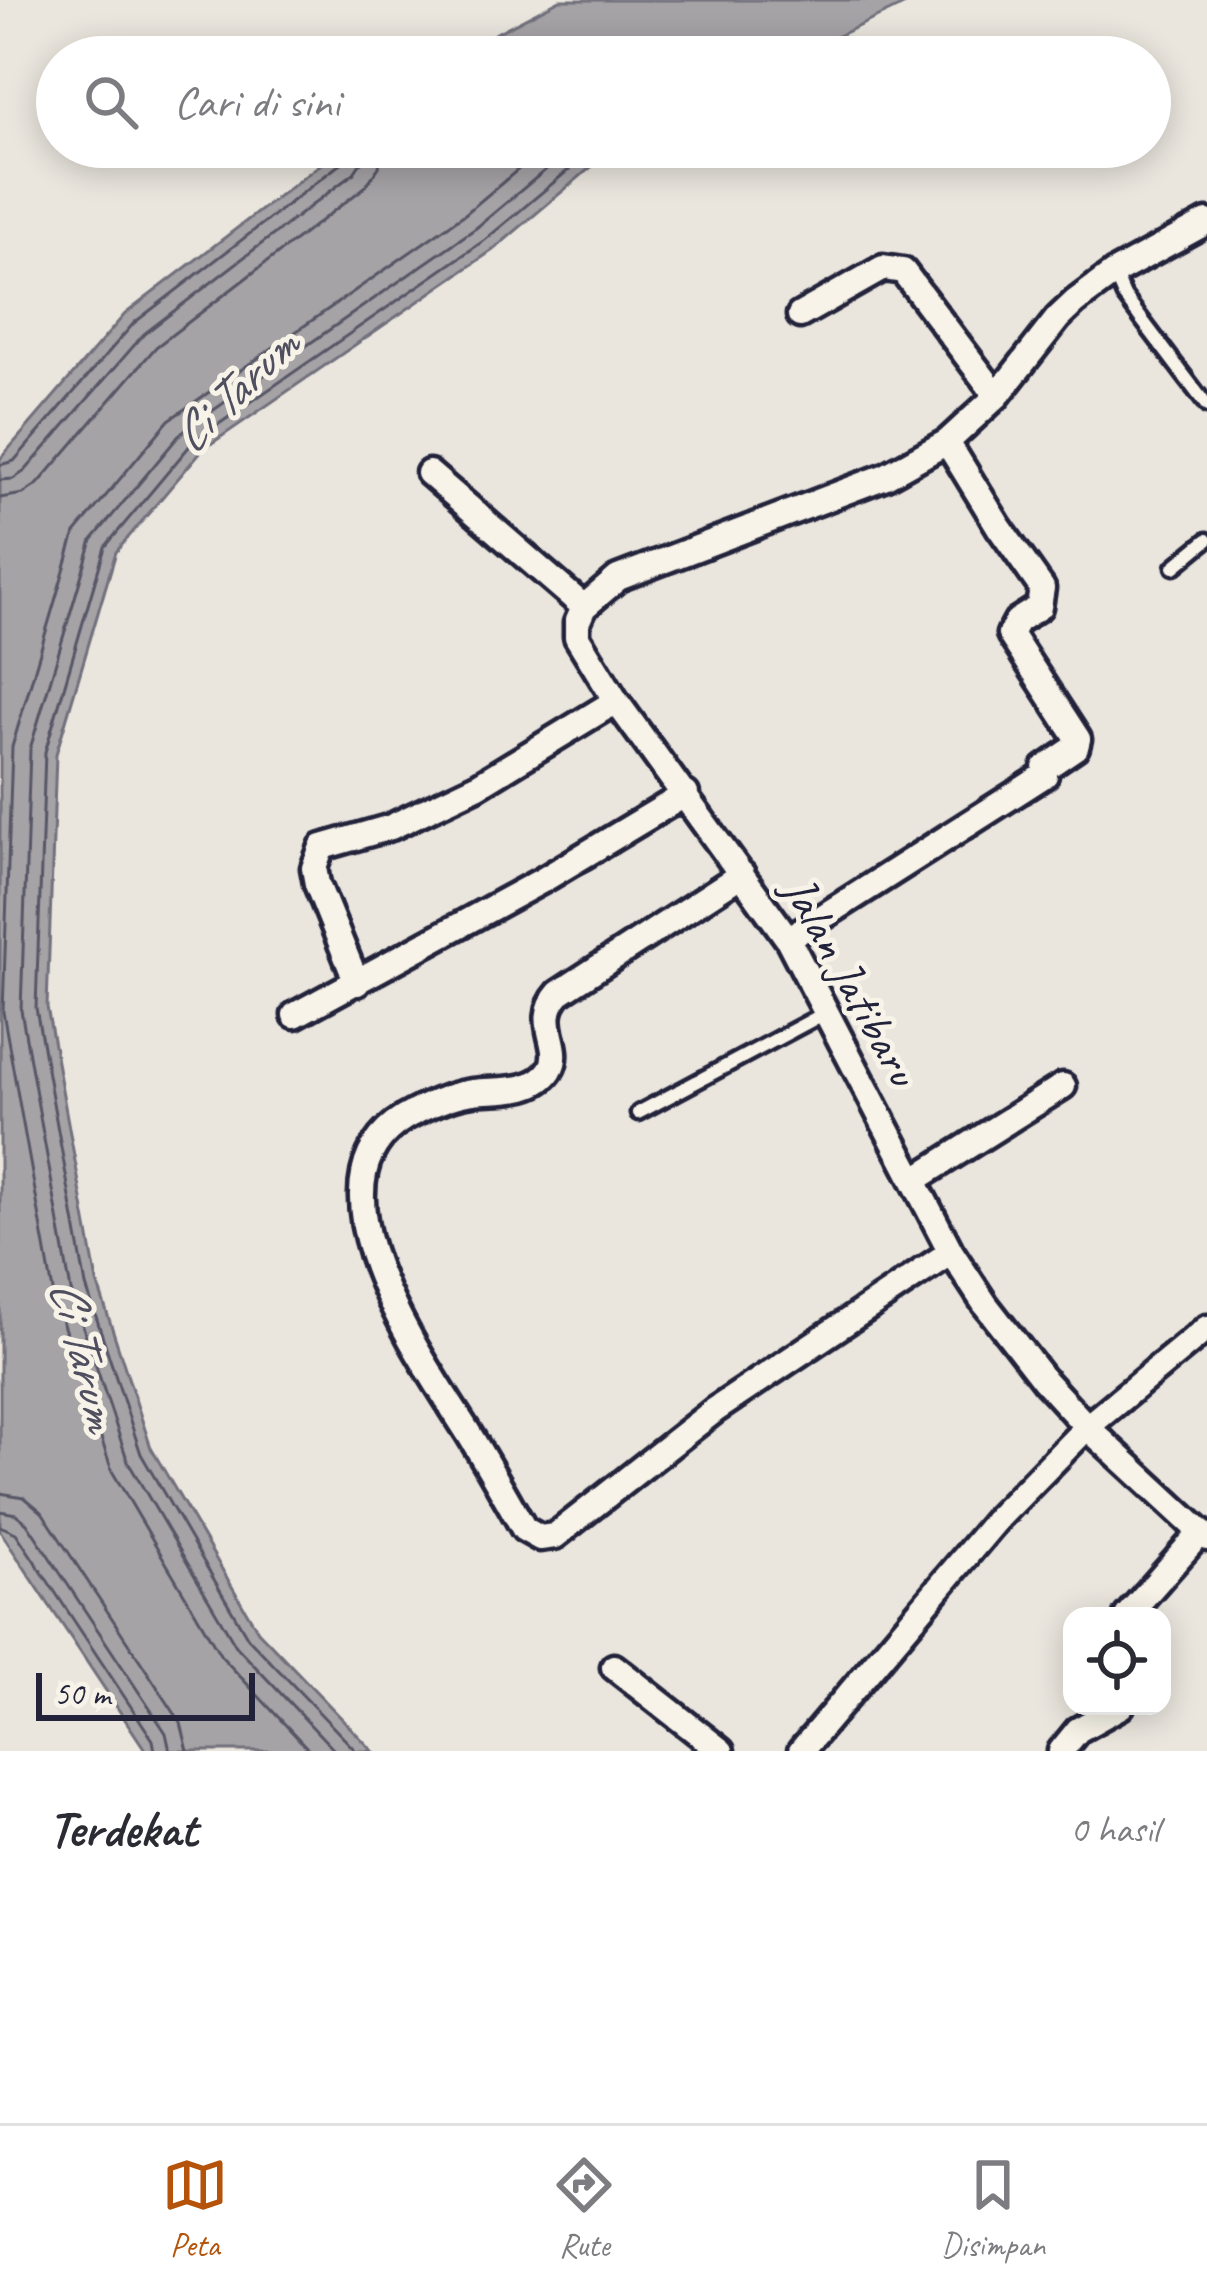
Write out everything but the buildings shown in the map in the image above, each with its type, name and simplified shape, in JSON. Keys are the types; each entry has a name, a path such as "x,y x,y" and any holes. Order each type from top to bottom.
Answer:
{"street":[{"path":"429,473 584,607 618,578 886,476 947,442 997,396 1058,318 1114,273 1207,222"},
{"path":"800,314 884,268 903,271 997,396"},
{"path":"788,939 1045,775 1051,762 1076,747 1078,739 1010,634 1017,621 1039,607 1042,588 947,442"},
{"name":"Jalan Jatibaru","path":"584,607 577,637 616,700 788,939 951,1252 985,1304 1087,1427 1204,1535"},
{"path":"357,983 317,884 314,868 322,847 391,827 477,785 616,700"},
{"path":"295,1015 543,880 686,794"},
{"path":"742,874 559,993 550,1004 547,1022 554,1054 551,1069 534,1084 450,1098 409,1115 385,1133 368,1164 363,1202 366,1244 403,1330 524,1528 540,1538 556,1536 715,1410 951,1252"},
{"path":"914,1180 1064,1087"},
{"path":"801,1751 998,1518 1087,1427 1207,1328"},
{"path":"1136,1607 1204,1535"},
{"path":"614,1667 721,1751"},
{"path":"1061,1751 1078,1730 1105,1715"}],"lane":[{"path":"1114,273 1124,296 1207,406"},
{"path":"1174,568 1207,540"},
{"path":"638,1113 829,1012"}],"water":[{"path":"560,0 914,0 838,36 491,36"},
{"name":"Ci Tarum","path":"316,168 590,168 493,250 202,450 116,552 56,754 47,1007 97,1282 151,1448 258,1631 373,1751 146,1751 0,1531 0,459 125,314"}]}
